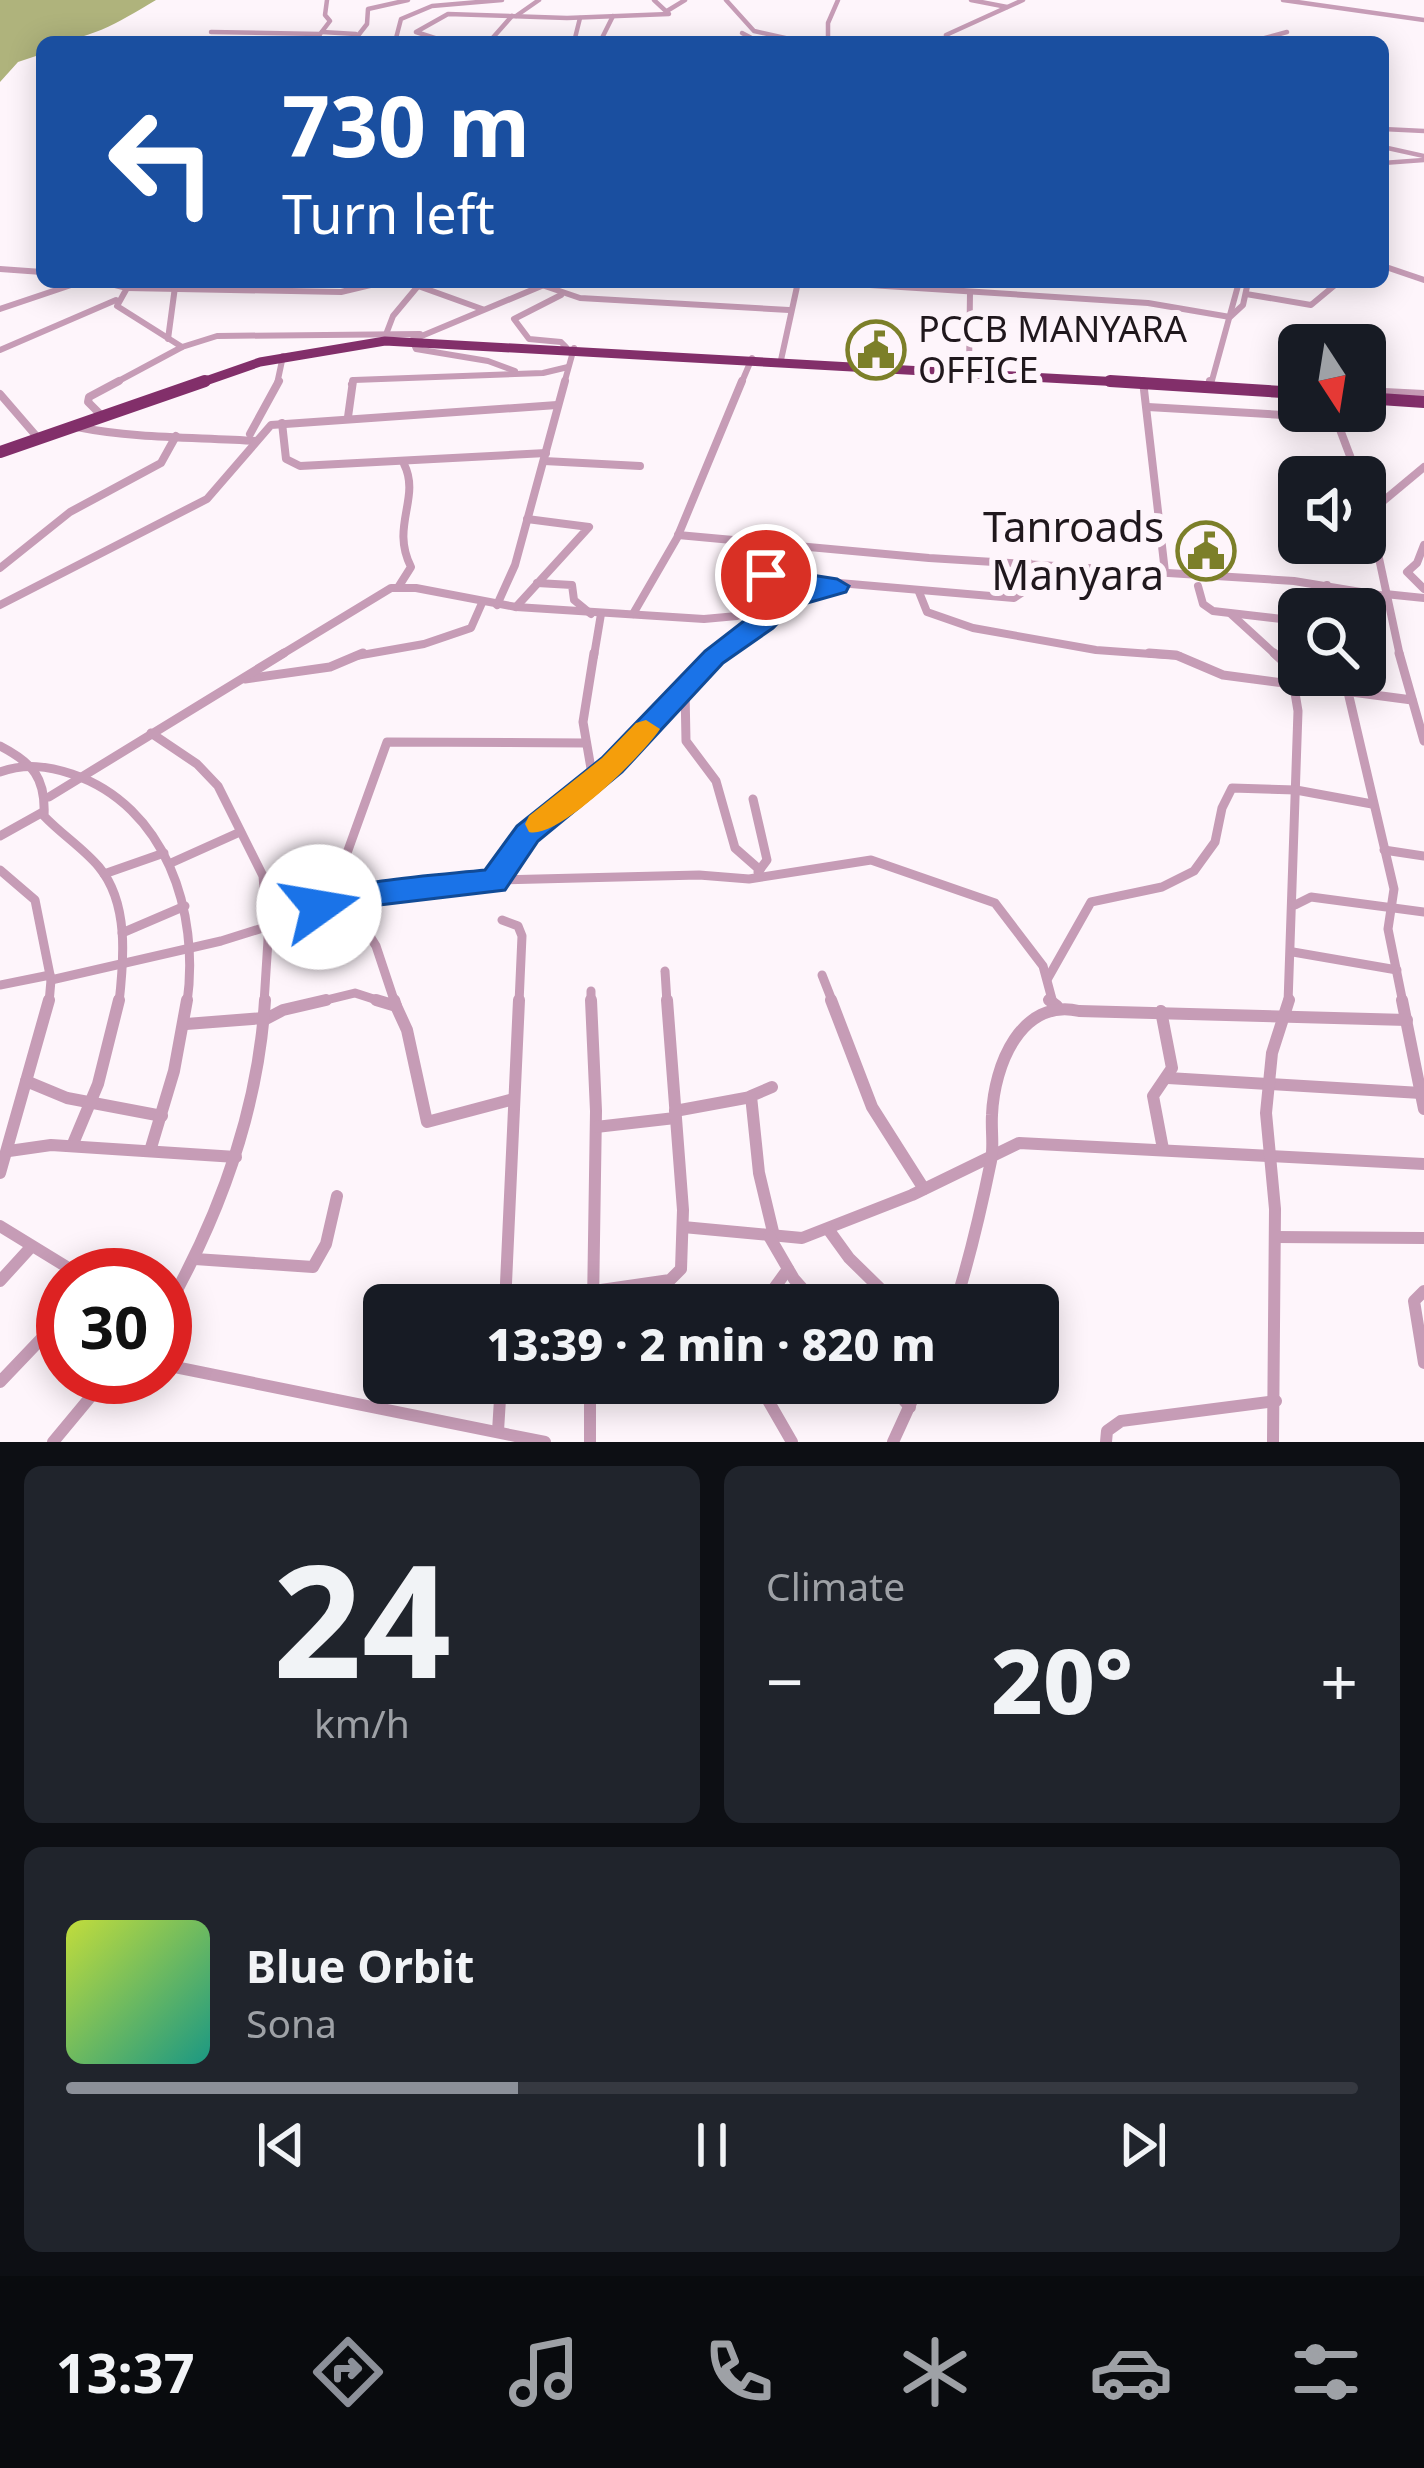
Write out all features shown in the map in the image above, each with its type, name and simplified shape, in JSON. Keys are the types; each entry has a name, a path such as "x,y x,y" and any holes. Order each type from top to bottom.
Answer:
{"highway":[{"path":"0,452 283,356 385,338 1278,391"},
{"path":"1386,397 1424,398"}],"street":[{"path":"319,36 330,21 325,15 326,0"},
{"path":"332,31 356,34 365,28 368,9 408,0"},
{"path":"397,36 401,19 468,0 502,0"},
{"path":"495,36 539,0"},
{"path":"428,36 416,32 444,15 580,18 669,14 654,0"},
{"path":"667,10 686,0"},
{"path":"726,0 754,31 776,36"},
{"path":"828,36 838,0"},
{"path":"971,0 1007,7"},
{"path":"940,36 1023,0"},
{"path":"1283,0 1424,20"},
{"path":"603,36 613,16"},
{"path":"576,36 580,18"},
{"path":"211,32 321,33 365,28"},
{"path":"1272,36 1287,32"},
{"path":"742,33 748,36"},
{"path":"1389,129 1424,131"},
{"path":"1389,149 1424,158"},
{"path":"1389,163 1424,158"},
{"path":"1389,268 1424,280"},
{"path":"0,269 36,272"},
{"path":"0,309 62,288"},
{"path":"124,288 139,288"},
{"path":"168,339 175,288"},
{"path":"246,288 341,292 358,288"},
{"path":"102,416 88,402 89,397 182,347 217,336 385,338 393,316 416,288"},
{"path":"429,288 482,309"},
{"path":"515,371 488,361 416,350 416,337 530,288"},
{"path":"550,288 561,295"},
{"path":"781,360 796,288"},
{"path":"936,288 1148,303 1230,317"},
{"path":"1211,386 1242,288"},
{"path":"1230,317 1246,294 1245,288"},
{"path":"1246,294 1311,304 1331,288"},
{"path":"0,350 116,301 127,289"},
{"path":"969,372 970,292"},
{"path":"497,604 545,457 570,347 529,339 514,319 532,305 561,295 789,310"},
{"path":"116,301 182,347"},
{"path":"0,604 207,499 253,437 280,379 283,356"},
{"path":"633,614 677,535 752,358"},
{"path":"349,417 349,386 354,380 568,368"},
{"path":"1143,382 1165,572"},
{"path":"1386,392 1398,390 1424,398"},
{"path":"0,394 38,438"},
{"path":"68,427 134,439 239,440 282,422 557,405"},
{"path":"1148,407 1278,412"},
{"path":"282,422 283,449 293,465 545,457 640,466"},
{"path":"0,568 87,501 161,463 176,436"},
{"path":"399,586 411,567 400,544 410,492 410,472 404,464"},
{"path":"1386,498 1424,466"},
{"path":"516,607 589,527 527,519"},
{"path":"677,535 1345,588"},
{"path":"785,543 766,575 837,586 1022,596 1029,588 1030,563"},
{"path":"1424,544 1420,559 1407,572 1424,594"},
{"path":"0,550 12,556"},
{"path":"536,583 572,585 574,600 596,614"},
{"path":"0,836 43,812 49,797 79,776 366,600 399,586 516,607 723,618 837,586"},
{"path":"1198,586 1202,604 1231,614 1278,619"},
{"path":"919,592 927,613 973,628 1096,650 1176,655 1220,674 1278,680"},
{"path":"1386,595 1424,594"},
{"path":"1386,599 1424,741"},
{"path":"494,881 528,833 593,780 714,657 764,622 784,601"},
{"path":"234,682 330,668 376,649 443,639 471,628 482,603"},
{"path":"593,780 585,743 584,696 596,614"},
{"path":"1231,614 1278,657"},
{"path":"685,688 686,741 716,781 735,848 760,871"},
{"path":"1273,1442 1275,1237 1268,1085 1272,1053 1285,1016 1293,952 1296,696"},
{"path":"1349,696 1394,889 1388,929 1424,1109"},
{"path":"1380,696 1412,700"},
{"path":"152,734 208,773 263,877 267,927 262,1047 236,1157 192,1263"},
{"path":"514,1100 428,1122 411,1043 376,946 341,900 338,878 387,742 585,743"},
{"path":"0,746 36,766 49,797"},
{"path":"0,772 22,762 79,776 128,804 167,858 184,906 189,950 186,1024 150,1151"},
{"path":"1047,979 1091,902 1169,886 1208,856 1222,802 1232,788 1296,790 1372,804"},
{"path":"749,880 767,860 753,799"},
{"path":"43,812 104,874 122,933 125,962 89,1103 72,1146"},
{"path":"104,874 240,832"},
{"path":"1384,850 1424,856"},
{"path":"0,985 189,950 341,900 494,881 660,875 749,880 877,860 992,901 1047,979 1049,1000 1057,1006 1079,1011 1407,1020"},
{"path":"0,870 34,900 51,977 48,1011 0,1173"},
{"path":"1294,906 1310,897 1424,912"},
{"path":"122,933 184,906"},
{"path":"502,920 518,926 522,936 506,1284"},
{"path":"1293,952 1396,970"},
{"path":"651,1284 676,1278 682,1269 665,970"},
{"path":"822,975 872,1107 924,1189"},
{"path":"591,991 596,1126 593,1284"},
{"path":"186,1024 264,1019 283,1010 359,993 396,1006"},
{"path":"963,1284 993,1152 992,1111 1009,1048 1022,1026 1057,1006"},
{"path":"1161,1011 1171,1054 1168,1078 1153,1096 1163,1149"},
{"path":"1168,1078 1420,1093"},
{"path":"26,1082 89,1103 162,1116"},
{"path":"772,1087 754,1091 751,1097 759,1173 771,1235 800,1284"},
{"path":"596,1126 675,1115 694,1104 751,1097"},
{"path":"683,1227 802,1238 924,1189 993,1152 1037,1143 1424,1164"},
{"path":"9,1151 72,1146 236,1157"},
{"path":"195,1258 313,1267 326,1244 337,1196"},
{"path":"0,1226 36,1250"},
{"path":"829,1229 876,1284"},
{"path":"1275,1237 1424,1238"},
{"path":"0,1281 31,1247"},
{"path":"777,1284 788,1269"},
{"path":"1424,1291 1414,1301 1424,1363"},
{"path":"0,1382 36,1344"},
{"path":"192,1371 544,1442"},
{"path":"1106,1442 1107,1431 1121,1421 1276,1401"},
{"path":"53,1442 85,1404"},
{"path":"501,1404 502,1435"},
{"path":"590,1404 590,1442"},
{"path":"770,1404 793,1442"},
{"path":"893,1442 911,1404"}],"shaded area":[{"path":"0,0 156,0 88,35 36,36 36,56 18,62 0,82"}],"slow traffic":[{"path":"539,824 612,765 646,729"}],"place":[{"name":"PCCB MANYARA OFFICE","path":"876,350"},
{"name":"Tanroads Manyara","path":"1206,551"}],"route":[{"path":"319,907 371,894 494,881 528,833 612,765 714,657 764,622 784,601 826,593 837,586 766,575"}]}
